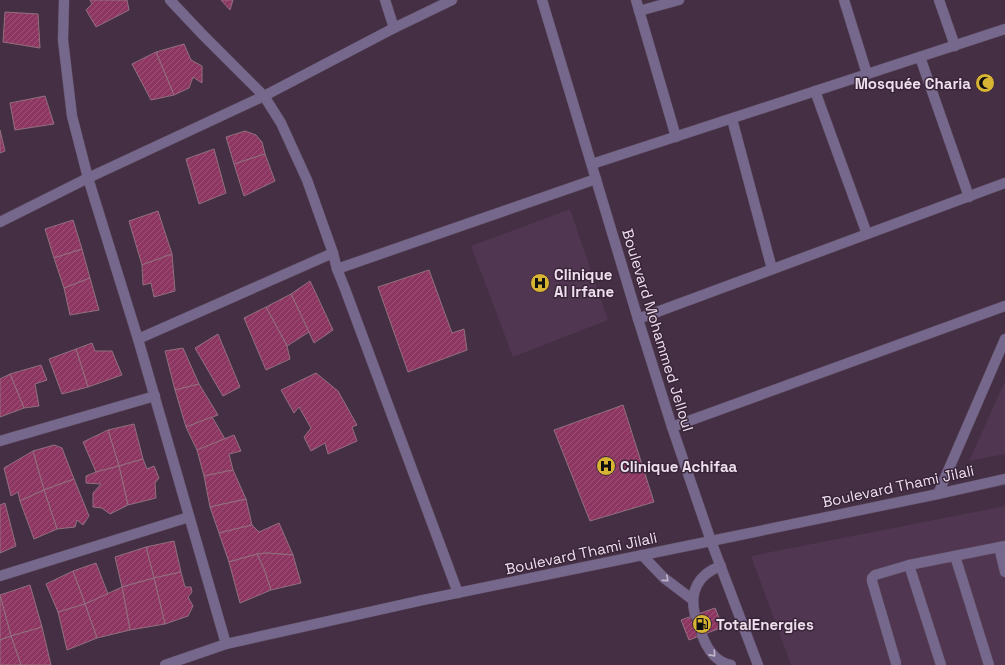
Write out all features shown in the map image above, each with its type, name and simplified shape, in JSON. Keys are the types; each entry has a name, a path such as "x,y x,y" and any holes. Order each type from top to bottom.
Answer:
{"street":[{"path":"64,0 63,40 72,116 88,178 155,396 226,644"},
{"path":"170,0 264,96 281,123 307,180 338,269 458,593"},
{"path":"385,0 394,28"},
{"path":"0,222 88,178 264,96 394,28 452,0"},
{"name":"Boulevard Mohammed Jelloul","path":"542,0 672,427 755,664"},
{"path":"636,0 676,137"},
{"path":"639,12 679,0"},
{"path":"844,0 867,74"},
{"path":"940,0 955,46"},
{"path":"592,164 1005,29"},
{"path":"920,57 969,197"},
{"path":"815,91 867,234"},
{"path":"732,119 772,269"},
{"path":"338,269 596,179"},
{"path":"638,319 1005,183"},
{"path":"138,339 333,253"},
{"path":"672,427 1005,306"},
{"path":"938,494 1005,339"},
{"path":"0,441 155,396"},
{"name":"Boulevard Thami Jilali","path":"165,665 226,644 423,600 1005,479"},
{"path":"0,576 189,517"},
{"path":"896,664 872,581 872,578 875,575 909,565 1002,546 1005,572"},
{"path":"642,555 664,578 693,600"},
{"path":"954,556 989,665"},
{"path":"909,565 941,665"},
{"path":"695,615 693,600 697,585 701,578 713,568 720,566"},
{"path":"702,635 711,653 719,660 731,665"}],"shaded area":[{"name":"Clinique Al Irfane","path":"570,209 608,320 513,357 471,246"},
{"path":"1005,381 1005,454 969,461"},
{"path":"1005,506 1005,665 791,665 751,556"}],"building":[{"path":"90,0 127,0 129,10 96,27 86,10 92,4"},
{"path":"221,0 233,0 230,10"},
{"path":"5,12 38,14 40,48 3,42"},
{"path":"184,44 191,60 202,66 202,83 193,77 189,88 174,95 156,52"},
{"path":"156,52 174,95 151,100 132,64"},
{"path":"45,96 54,124 15,130 10,103"},
{"path":"0,130 5,151 0,153"},
{"path":"245,131 256,135 262,142 265,154 234,164 226,137"},
{"path":"214,149 226,193 199,204 186,159"},
{"path":"265,154 275,181 244,196 234,164"},
{"path":"158,211 172,254 142,265 129,221"},
{"path":"73,220 82,249 54,258 45,229"},
{"path":"82,249 90,278 64,288 54,258"},
{"path":"172,254 175,291 154,297 151,283 143,285 142,265"},
{"path":"429,270 452,333 464,329 467,350 408,372 378,287"},
{"path":"90,278 99,310 70,315 64,288"},
{"path":"310,281 333,330 314,343 291,294"},
{"path":"291,294 309,332 287,346 266,307"},
{"path":"266,307 287,346 290,359 266,370 244,318"},
{"path":"218,334 240,387 223,396 195,348"},
{"path":"92,343 95,351 112,351 122,375 88,387 76,349"},
{"path":"183,348 199,384 175,390 165,351"},
{"path":"76,349 88,387 62,394 49,359"},
{"path":"41,365 47,380 35,384 39,406 24,408 10,374"},
{"path":"316,373 338,391 357,425 352,427 357,441 328,454 325,443 311,451 304,437 311,428 299,407 294,413 281,390"},
{"path":"10,374 24,408 0,417 0,379"},
{"path":"199,384 218,415 186,427 175,390"},
{"name":"Clinique Achifaa","path":"623,405 654,502 590,521 554,430"},
{"path":"212,417 225,439 197,450 186,427"},
{"path":"134,424 143,459 119,466 108,430"},
{"path":"108,430 119,466 96,472 83,442"},
{"path":"234,435 241,451 229,454 233,470 204,476 197,450"},
{"path":"54,445 62,448 74,479 44,490 33,451"},
{"path":"33,451 44,490 20,501 18,492 11,496 4,468"},
{"path":"143,459 147,469 154,466 159,478 155,483 156,498 128,505 119,466"},
{"path":"119,466 128,505 110,514 102,508 93,507 93,493 101,484 86,483 86,476"},
{"path":"233,470 246,499 210,507 204,476"},
{"path":"74,479 89,516 83,525 77,520 75,527 57,529 44,490"},
{"path":"44,490 57,529 34,539 20,501"},
{"path":"246,499 252,525 219,533 210,507"},
{"path":"5,503 16,546 0,553 0,505"},
{"path":"279,523 293,555 267,553 257,554 229,562 219,533 252,525 259,532"},
{"path":"174,541 181,572 154,578 146,547"},
{"path":"146,547 154,578 122,587 115,557"},
{"path":"267,553 293,555 301,583 271,590 257,554"},
{"path":"257,554 271,590 240,603 229,562"},
{"path":"96,563 108,594 85,604 73,571"},
{"path":"73,571 85,604 58,612 46,584"},
{"path":"181,572 185,587 191,587 192,592 188,597 193,606 188,616 165,624 154,578"},
{"path":"154,578 165,624 130,630 122,587"},
{"path":"30,585 42,627 11,636 0,595"},
{"path":"122,587 130,630 97,638 85,604"},
{"path":"0,595 11,636 0,640"},
{"path":"85,604 97,638 67,650 58,612"},
{"name":"TotalEnergies","path":"715,608 723,627 689,640 681,620"},
{"path":"42,627 51,665 21,665 11,636"},
{"path":"11,636 21,665 0,665 0,640"}],"tunnel":[{"path":"695,615 702,635"}],"place":[{"name":"Mosquée Charia","path":"985,83"},
{"name":"Clinique Al Irfane","path":"540,283"},
{"name":"Clinique Achifaa","path":"606,466"},
{"name":"TotalEnergies","path":"702,624"}]}
